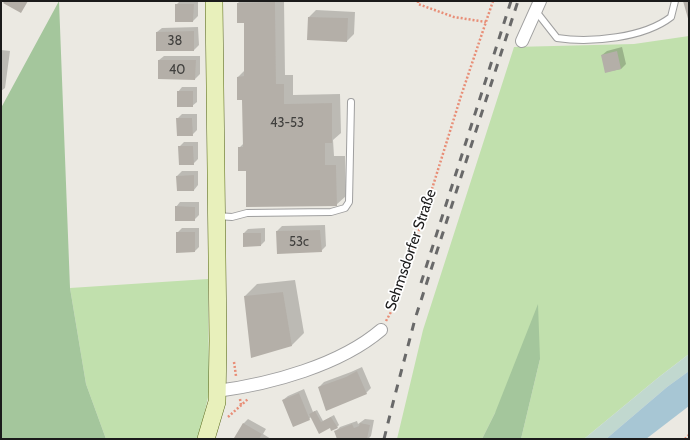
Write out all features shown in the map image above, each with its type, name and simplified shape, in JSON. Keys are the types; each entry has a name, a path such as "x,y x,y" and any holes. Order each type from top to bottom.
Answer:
{"main road":[{"path":"206,439 214,413 218,391 214,1"}],"street":[{"path":"522,41 537,6"},
{"name":"Sehmsdorfer Straße","path":"218,391 239,388 304,371 368,341 381,330"}],"lane":[{"path":"537,6 557,38 574,40 626,36 662,24 671,17 675,1"},
{"path":"217,216 232,217 247,213 331,212 345,208 349,202 351,102"}],"path":[{"path":"418,1 418,4 454,17 486,22"},
{"name":"Sehmsdorfer Straße","path":"381,330 397,301 461,96 493,1"},
{"path":"227,418 250,397"},
{"path":"685,439 689,435"}],"green space":[{"path":"59,1 70,288 86,384 106,439 1,439 1,108"},
{"path":"689,36 689,354 584,439 521,439 540,359 495,413 482,439 397,439 423,330 514,47 634,44"},
{"path":"208,279 209,393 200,432 196,439 106,439 86,384 70,288"},
{"path":"538,304 540,359 521,439 482,439 495,413"},
{"path":"689,354 689,371 667,387 606,439 584,439 659,377"}],"water":[{"path":"689,371 689,406 646,439 606,439 667,387"}],"building":[{"path":"5,1 28,1 21,13 3,3"},
{"path":"683,1 689,1 689,22"},
{"path":"275,2 276,84 284,84 284,104 332,103 332,143 325,143 325,165 336,165 337,206 246,207 246,171 238,171 238,147 243,147 242,100 237,100 237,77 244,76 244,23 237,23 237,3"},
{"path":"175,4 194,4 193,22 175,22"},
{"path":"308,17 348,18 347,42 307,40"},
{"path":"194,31 194,51 156,51 156,32"},
{"path":"617,51 621,69 605,73 601,55"},
{"path":"158,60 196,60 195,80 158,79"},
{"path":"177,91 193,91 193,107 177,107"},
{"path":"176,118 192,118 193,136 177,136"},
{"path":"178,146 193,146 194,165 179,165"},
{"path":"194,175 194,191 177,191 176,176"},
{"path":"175,206 195,207 195,221 175,221"},
{"path":"320,230 322,252 277,254 276,231"},
{"path":"176,232 195,232 195,252 176,253"},
{"path":"243,233 261,233 261,246 243,247"},
{"path":"283,292 292,346 251,358 244,296"},
{"path":"357,371 367,394 326,411 318,387 346,377"},
{"path":"299,393 310,420 293,427 282,400"},
{"path":"315,411 321,422 331,417 338,428 331,431 330,428 319,434 309,414"},
{"path":"243,423 262,434 259,439 234,438"},
{"path":"360,423 370,425 367,439 337,439 334,431 352,424 354,428 359,426"}],"railway":[{"path":"421,283 511,1"},
{"path":"384,439 415,319 518,1"}]}
